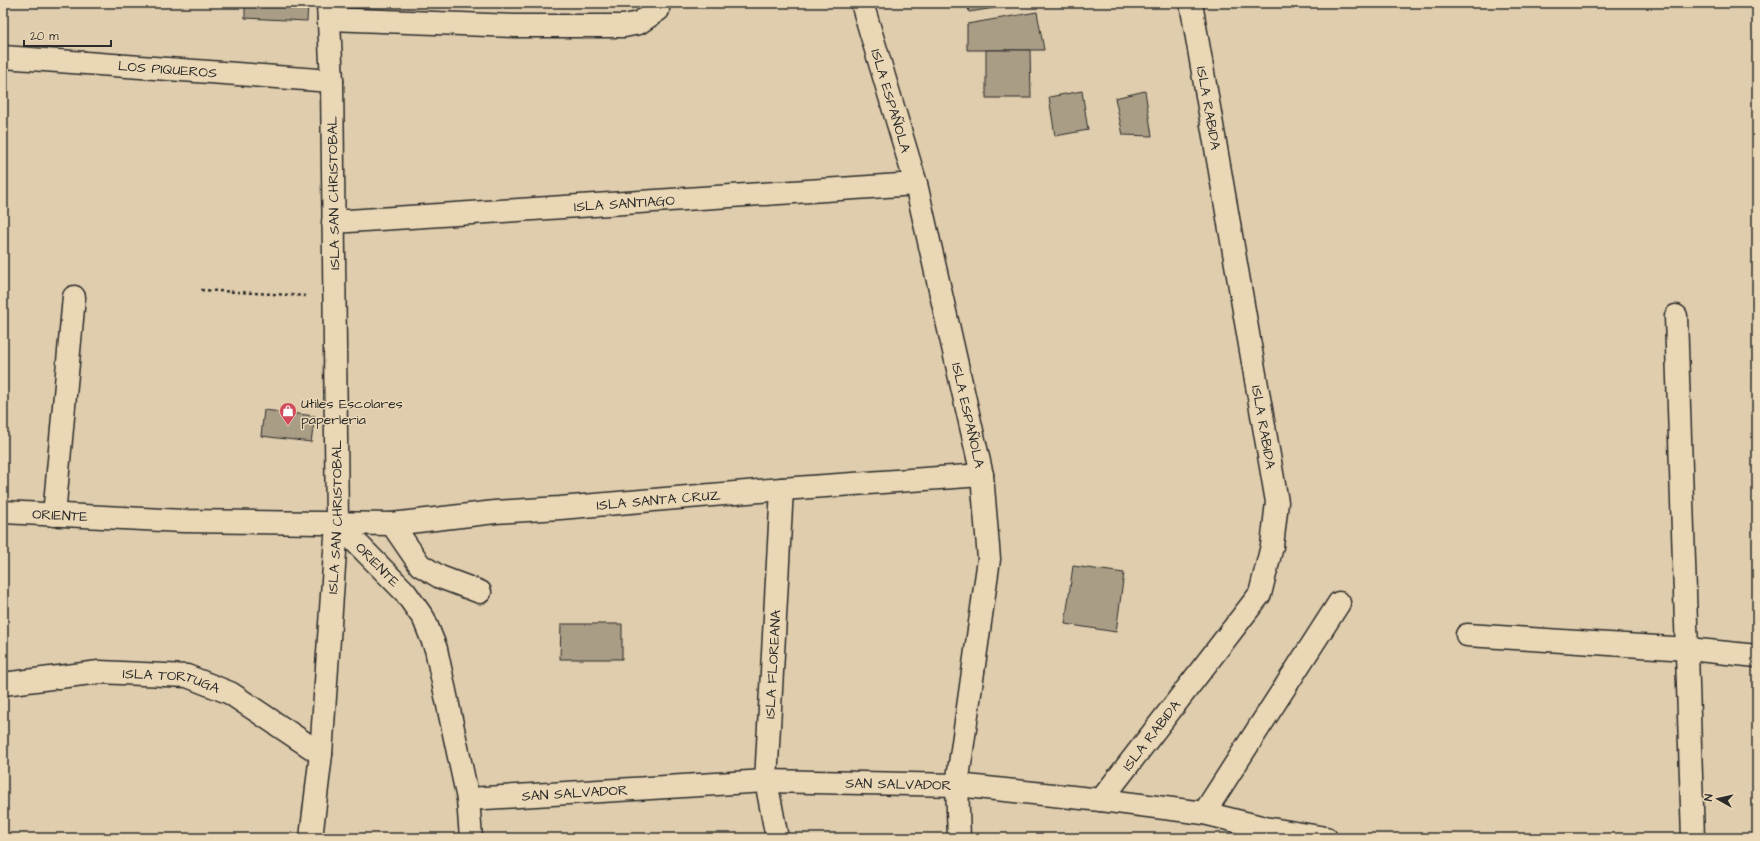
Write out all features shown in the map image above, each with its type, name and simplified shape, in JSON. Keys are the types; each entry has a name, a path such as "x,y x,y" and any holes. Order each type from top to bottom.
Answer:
{"street":[{"name":"ISLA ESPAÑOLA","path":"862,3 916,184 982,475 989,559 957,785 960,838"},
{"name":"ISLA RABIDA","path":"1101,800 1260,594 1272,546 1277,502 1191,3"},
{"path":"328,11 515,26 624,26 639,23 658,10"},
{"name":"ISLA SAN CHRISTOBAL","path":"311,838 321,754 337,522 332,81 328,11"},
{"name":"LOS PIQUEROS","path":"3,57 332,81"},
{"name":"ISLA SANTIAGO","path":"333,222 916,184"},
{"path":"54,515 74,297"},
{"path":"1676,316 1694,838"},
{"name":"ISLA SANTA CRUZ","path":"337,522 392,524 494,512 568,508 982,475"},
{"name":"ISLA FLOREANA","path":"777,838 766,781 782,490"},
{"name":"ORIENTE","path":"3,512 183,521 337,522 405,592 424,619 436,649 468,799 471,838"},
{"path":"392,524 420,565 440,577 480,592"},
{"path":"1204,813 1339,602"},
{"path":"1467,635 1688,649 1757,656"},
{"name":"ISLA TORTUGA","path":"3,684 99,672 187,676 230,693 321,754"},
{"name":"SAN SALVADOR","path":"468,799 766,781 957,785 1101,800 1204,813 1265,828 1326,838"}],"path":[{"path":"201,290 334,298"}],"building":[{"path":"245,3 308,3 307,21 245,18"},
{"path":"967,3 1013,3 1014,5 969,12"},
{"path":"1037,12 1044,50 967,50 967,24"},
{"path":"986,50 1030,50 1031,98 986,98"},
{"path":"1082,91 1088,130 1055,136 1049,97"},
{"path":"1145,91 1152,136 1123,135 1115,98"},
{"name":"Utiles Escolares paperleria","path":"264,410 315,416 311,442 261,436"},
{"path":"1073,566 1124,573 1116,632 1065,624"},
{"path":"561,624 622,624 622,659 560,659"}],"place":[{"name":"Utiles Escolares paperleria","path":"288,426"}]}
